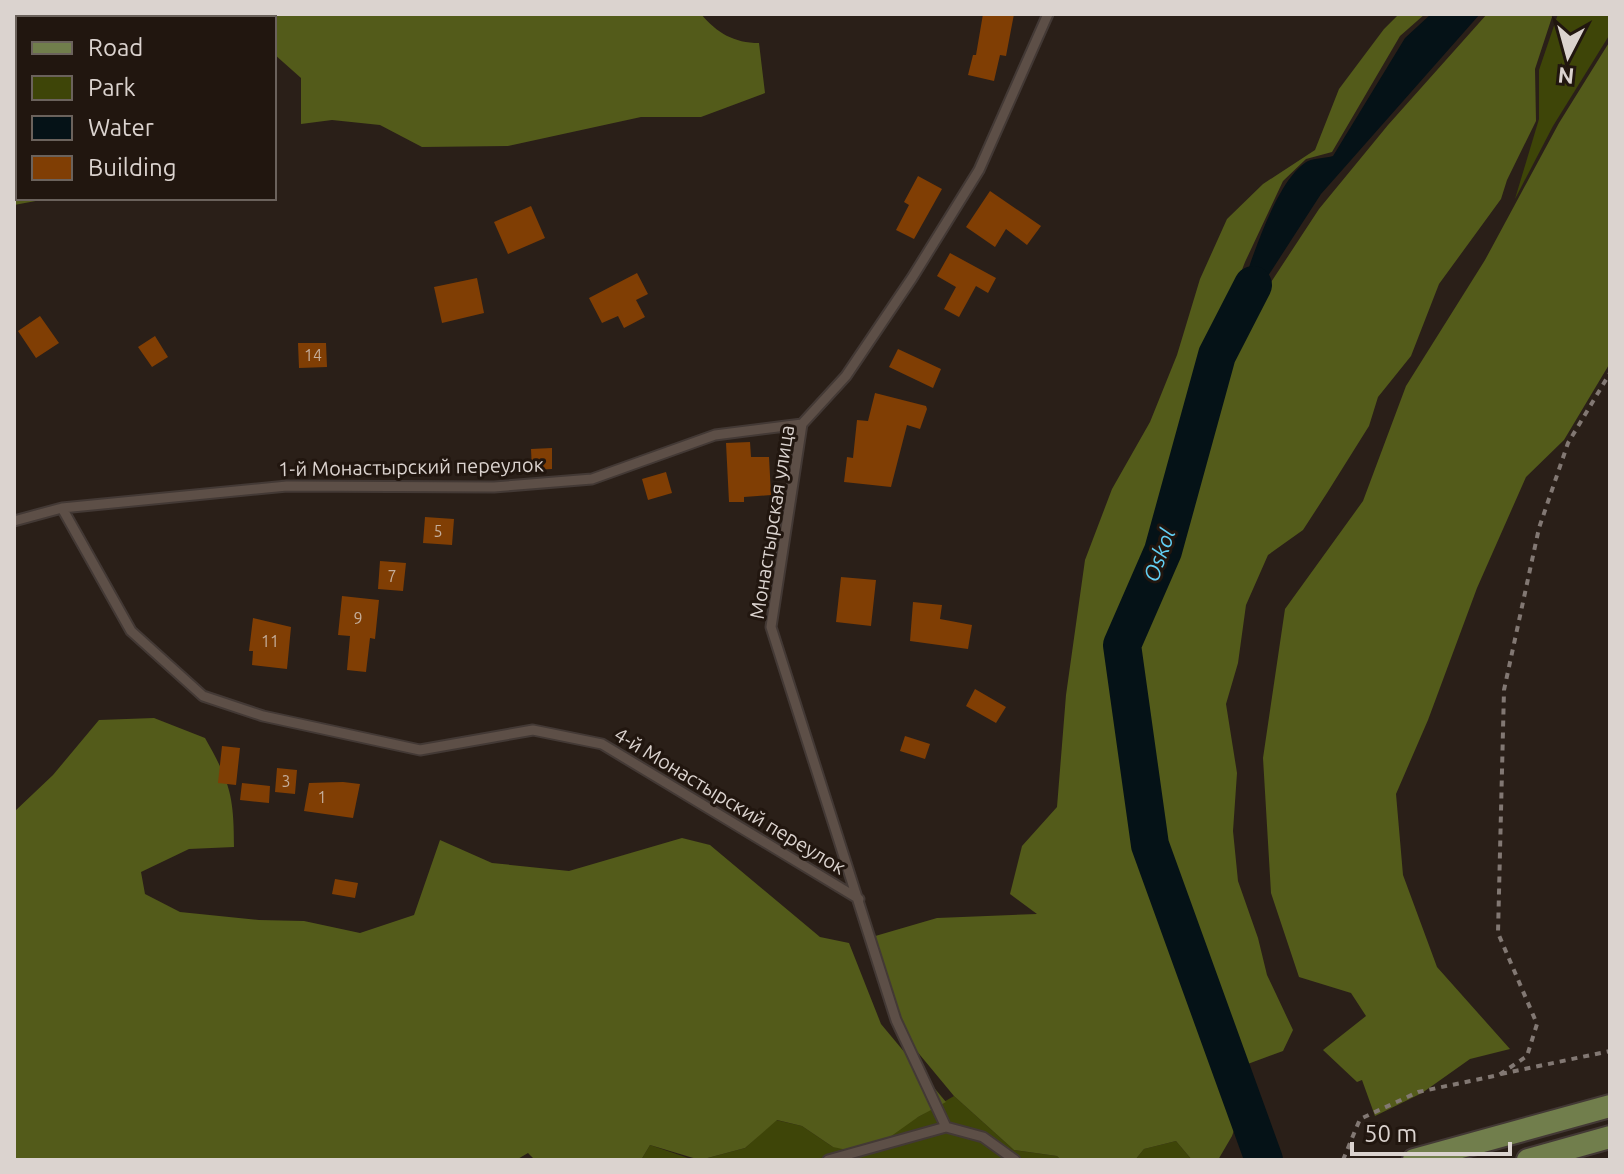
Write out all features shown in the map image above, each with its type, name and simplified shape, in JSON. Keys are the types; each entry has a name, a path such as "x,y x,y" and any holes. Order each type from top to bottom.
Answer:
{"main road":[{"path":"1414,1160 1610,1106"},
{"path":"1528,1160 1610,1137"}],"lane":[{"name":"Монастырская улица","path":"946,1127 896,1020 771,627 802,424 846,376 979,170 1048,14"},
{"name":"1-й Монастырский переулок","path":"14,521 62,508 287,486 494,487 592,479 715,435 802,424"},
{"name":"4-й Монастырский переулок","path":"62,508 131,631 203,696 263,716 420,750 533,730 602,744 859,899"},
{"path":"828,1160 946,1127 983,1137 1015,1160"}],"path":[{"path":"1499,1075 1527,1056 1537,1024 1498,933 1504,690 1544,514 1568,443 1610,373"},
{"path":"1343,1160 1360,1119 1418,1092 1610,1051"}],"green space":[{"path":"14,14 87,14 16,16 14,147"},
{"path":"89,14 212,14 210,16"},
{"path":"701,14 727,36 759,43 765,93 701,117 641,117 508,146 422,147 380,125 332,120 301,124 301,78 276,56 276,16 256,16"},
{"path":"1399,14 1425,14 1400,36 1332,152 1306,159 1283,181 1245,262 1210,353 1155,547 1115,646 1143,846 1241,1110 1232,1136 1218,1160 1192,1160 1176,1141 1144,1149 1135,1160 1061,1160 1057,1156 1014,1150 954,1096 891,1020 865,939 937,918 1037,914 1010,894 1022,846 1057,807 1066,695 1085,560 1112,489 1150,422 1177,355 1200,279 1227,219 1263,184 1315,150 1339,89"},
{"path":"1487,14 1553,14 1535,69 1536,121 1501,199 1439,284 1411,356 1378,397 1369,426 1303,530 1268,555 1246,605 1238,663 1226,704 1237,773 1233,831 1238,881 1267,975 1293,1030 1283,1051 1245,1065 1160,829 1135,646 1171,559 1220,379 1260,299 1319,209 1388,125"},
{"path":"1558,14 1610,14 1610,34 1553,126 1515,199 1539,119 1539,70"},
{"path":"1610,41 1610,363 1564,440 1526,477 1477,588 1428,720 1396,794 1403,875 1437,967 1510,1049 1470,1059 1422,1093 1375,1116 1362,1080 1357,1082 1323,1050 1366,1016 1351,993 1299,977 1271,893 1263,758 1285,609 1363,501 1406,386 1485,260 1559,123"},
{"path":"14,150 16,200 41,200 14,205"},
{"path":"154,718 205,738 225,778 233,815 234,847 189,849 141,872 145,894 180,912 304,921 360,933 414,915 440,840 492,863 569,871 682,838 710,845 820,937 849,943 881,1024 946,1102 918,1117 866,1154 833,1147 802,1126 777,1120 745,1148 700,1160 650,1145 641,1160 535,1160 528,1153 516,1160 14,1160 14,812 53,775 99,720"},
{"path":"954,1096 1014,1150 1057,1156 1061,1160 700,1160 745,1148 776,1120 802,1126 833,1147 918,1117"},
{"path":"1176,1141 1192,1160 1135,1160 1144,1149"},
{"path":"650,1145 694,1160 641,1160"}],"water":[{"path":"1431,14 1480,14 1321,194 1226,341 1258,243 1281,192 1294,173 1308,161 1333,156 1405,38"}],"building":[{"path":"983,14 1014,14 1006,56 1000,55 994,81 968,75 973,55 976,55"},
{"path":"918,176 942,189 914,239 896,230 909,205 904,202"},
{"path":"990,191 1041,226 1027,245 1006,229 995,247 966,227"},
{"path":"531,206 545,238 508,254 494,222"},
{"path":"950,253 996,278 988,293 976,286 959,317 944,309 956,287 937,276"},
{"path":"637,273 648,294 636,300 645,317 624,328 618,316 602,323 589,298"},
{"path":"477,278 484,313 442,323 434,287"},
{"path":"40,316 59,343 36,358 18,331"},
{"path":"155,336 168,357 152,367 138,347"},
{"path":"298,343 326,343 327,367 299,368"},
{"path":"898,349 941,369 933,388 889,367"},
{"path":"875,393 926,406 927,409 920,429 907,425 891,487 844,482 847,457 853,458 857,420 868,421"},
{"path":"750,442 751,457 769,457 771,495 744,497 744,502 729,502 726,443"},
{"path":"552,448 552,469 532,470 531,449"},
{"path":"666,472 672,493 648,500 642,479"},
{"path":"425,517 454,519 452,545 423,543"},
{"path":"380,561 406,563 403,591 378,589"},
{"path":"841,577 876,580 871,626 836,622"},
{"path":"342,596 379,600 375,639 370,638 366,672 347,670 350,636 338,635"},
{"path":"913,602 942,605 940,619 972,625 968,649 910,641"},
{"path":"253,618 291,627 287,669 252,665 253,651 249,651"},
{"path":"975,689 1006,707 996,723 966,706"},
{"path":"905,736 930,744 925,759 900,751"},
{"path":"222,746 240,748 236,785 218,783"},
{"path":"277,768 297,770 295,794 275,792"},
{"path":"242,783 270,786 269,803 240,800"},
{"path":"309,783 360,784 353,818 304,811"},
{"path":"335,879 358,883 355,898 332,894"}],"waterway":[{"name":"Oskol","path":"1253,285 1217,355 1163,551 1122,645 1150,845 1264,1160"}]}
